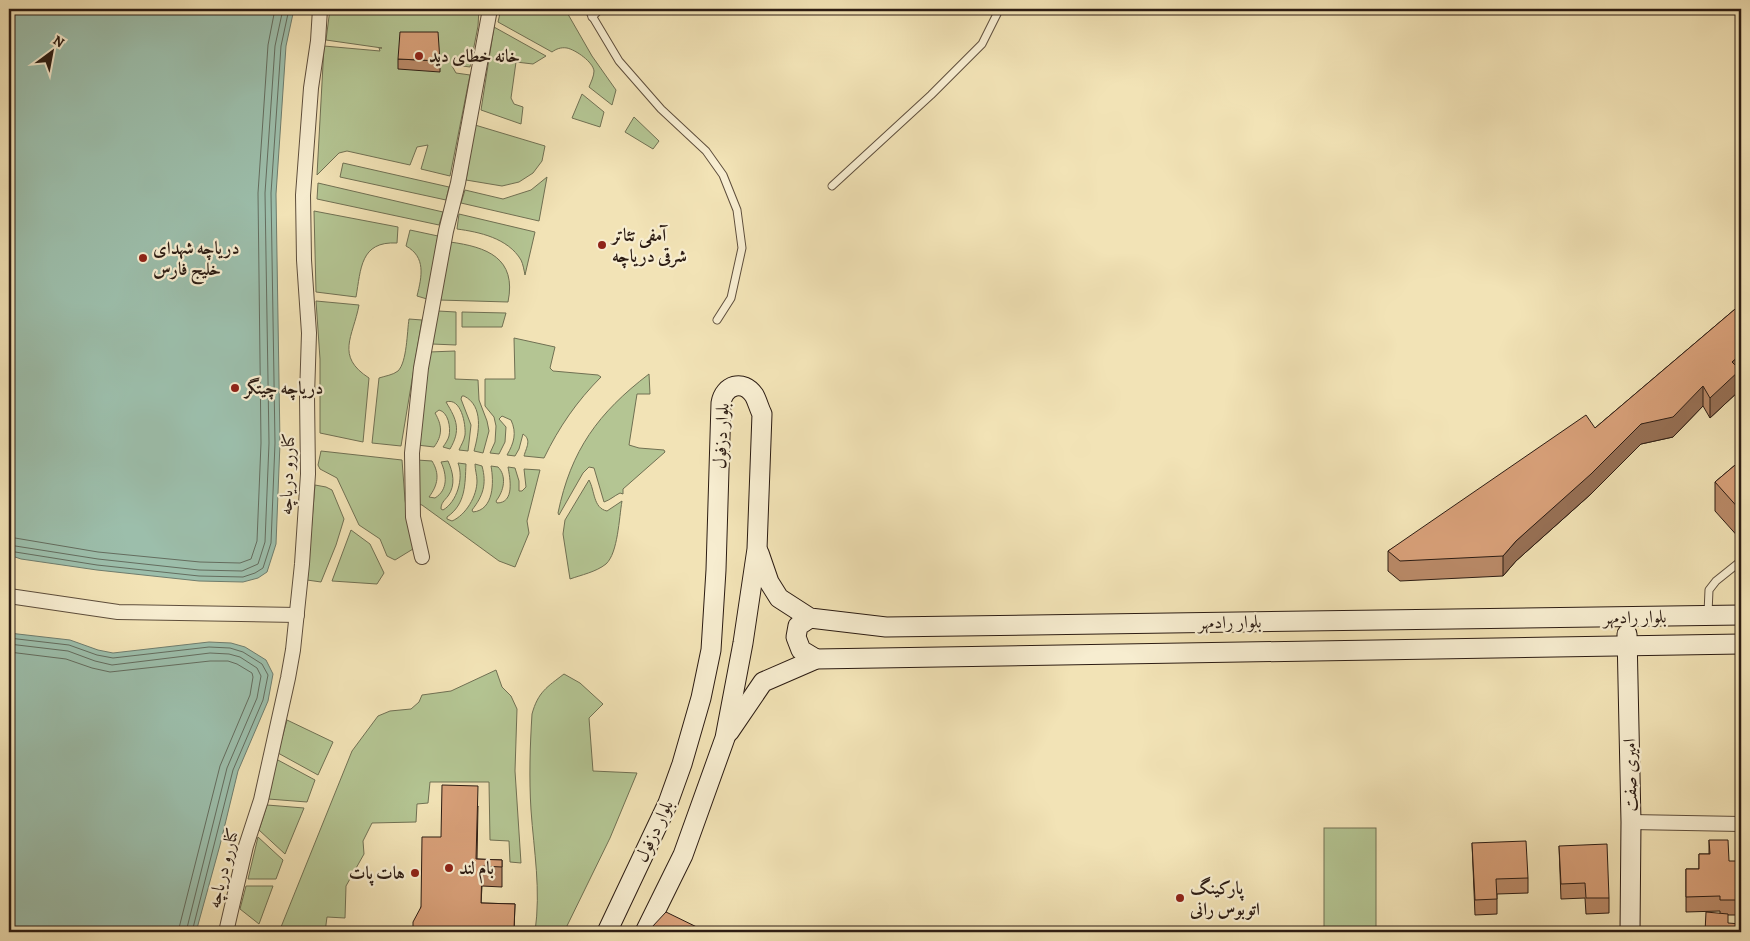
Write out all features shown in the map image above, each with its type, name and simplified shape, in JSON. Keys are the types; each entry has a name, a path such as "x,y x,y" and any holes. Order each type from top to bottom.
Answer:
{"street":[{"name":"کناررو دریاچه","path":"226,932 246,846 261,800 288,678 297,615 308,474 307,396 309,333 304,260 303,195 311,88 318,41 320,9"},
{"path":"422,557 413,517 412,453 421,368 490,9"},
{"name":"بلوار دزفول","path":"606,932 668,803 682,764 701,698 712,650 722,395 729,388 743,387 753,394 762,414 758,549 743,643 725,738 683,855 645,932"},
{"name":"بلوار رادمهر","path":"758,549 769,582 779,598 810,618 886,627 1741,615"},
{"path":"9,596 118,612 297,615"},
{"path":"810,618 798,626 796,637 801,650 816,659"},
{"name":"امیری صفت","path":"1626,618 1631,822 1630,932"},
{"name":"بلوار رادمهر","path":"816,659 1741,644"},
{"path":"725,738 763,682 816,659"},
{"path":"1631,822 1741,824"}],"lane":[{"path":"588,9 619,61 661,109 706,151 723,175 737,210 742,248 731,298 717,320"},
{"path":"592,17 600,9"},
{"path":"832,186 931,95 982,44 998,9"},
{"path":"1708,616 1709,590 1716,581 1741,561"}],"green space":[{"path":"330,9 479,9 478,26 470,67 452,66 456,73 470,75 450,176 421,169 428,145 417,147 410,165 347,151 339,153 317,175 324,46 380,51 379,48 382,48 326,40"},
{"path":"501,9 565,9 592,56 616,90 612,105 589,87 594,71 591,64 584,57 567,48 552,52 498,22"},
{"path":"494,27 546,56 533,64 516,62 511,98 514,104 523,107 521,124 481,110"},
{"path":"582,94 604,112 600,127 572,118"},
{"path":"634,117 659,141 653,149 625,132"},
{"path":"475,125 545,146 542,161 533,173 519,182 502,186 466,180"},
{"path":"343,163 449,187 446,200 340,177"},
{"path":"547,177 539,221 461,203 465,190 503,199 531,190"},
{"path":"318,183 443,212 439,225 317,199"},
{"path":"314,211 398,227 397,243 376,247 364,259 356,297 316,292"},
{"path":"459,214 535,232 525,275 521,260 509,246 483,234 457,229"},
{"path":"410,230 438,236 427,299 417,296 421,268 417,256 406,246"},
{"path":"450,242 476,247 496,257 508,275 510,287 508,302 439,300"},
{"path":"316,301 359,305 349,345 349,354 352,362 369,378 363,442 320,433 320,359"},
{"path":"438,311 456,312 456,345 432,344"},
{"path":"462,312 506,313 502,327 462,327"},
{"path":"409,319 422,320 401,446 372,443 379,378 398,371 401,367 405,354"},
{"path":"514,338 555,347 550,368 553,371 598,375 601,377 569,415 544,458 524,456 528,441 523,434 515,456 507,455 513,442 514,429 511,420 502,416 499,419 506,427 505,442 499,454 490,453 495,442 496,426 494,417 485,406 485,379 515,379"},
{"path":"455,351 455,379 478,380 479,400 489,431 483,453 474,451 478,428 477,413 475,406 464,396 461,399 471,425 468,451 459,450 465,437 465,424 459,407 451,402 446,402 455,420 456,436 450,449 443,447 449,437 450,428 447,417 439,410 435,413 440,430 437,443 434,447 417,445 429,352"},
{"path":"649,374 650,394 637,394 629,445 639,448 664,450 665,452 623,489 623,494 620,493 604,502 594,468 589,467 583,473 559,515 571,470 589,434 615,403"},
{"path":"321,451 402,460 405,500 413,549 395,560 387,556 380,539 359,525 337,478 320,469 318,465"},
{"path":"417,460 432,461 435,466 437,479 429,497 435,498 442,491 445,482 441,462 448,461 453,483 451,492 443,502 441,509 443,510 452,501 458,489 460,469 458,463 466,464 465,486 461,500 447,517 447,519 452,521 466,510 473,499 477,487 475,464 482,466 484,484 479,500 472,510 473,512 480,510 489,501 492,487 491,466 498,467 503,475 503,488 496,501 497,503 503,502 509,495 508,467 515,468 519,481 519,491 526,487 524,469 540,470 527,521 529,533 515,567 499,561 418,504"},
{"path":"589,480 597,503 602,509 607,511 622,501 617,535 613,552 606,564 570,579 563,534 565,520"},
{"path":"315,485 332,490 344,519 321,582 307,580"},
{"path":"351,530 370,544 384,573 377,584 332,581"},
{"path":"496,670 502,687 511,696 517,709 515,771 521,863 510,862 509,841 490,840 489,782 430,782 428,803 417,804 416,822 372,823 363,841 364,854 346,886 345,918 327,917 325,932 279,932 352,751 378,716 390,711 411,709 419,702 422,695 451,691"},
{"path":"564,674 580,683 603,704 589,718 593,771 637,773 610,838 564,932 535,932 537,886 530,786 532,714 540,695"},
{"path":"287,720 333,742 318,775 278,753"},
{"path":"276,759 315,780 307,802 268,799"},
{"path":"267,805 304,808 285,854 259,830"},
{"path":"1324,828 1376,828 1376,928 1324,928"},
{"path":"258,837 283,860 276,879 248,879"},
{"path":"246,886 273,886 259,924 240,909"}],"water":[{"name":"دریاچه شهدای خلیج فارس","path":"9,9 294,9 286,46 276,194 280,443 276,544 267,572 258,578 243,582 199,581 97,570 21,559 9,555"},
{"path":"9,633 70,640 113,653 209,642 231,643 245,647 266,660 273,674 268,701 238,771 196,932 9,932"}],"building":[{"name":"خانه خطای دید","path":"400,32 438,32 440,61 398,59"},
{"path":"1741,304 1741,354 1732,362 1740,370 1710,398 1703,386 1673,417 1641,424 1591,474 1516,541 1503,556 1400,561 1388,551 1586,415 1595,428"},
{"path":"1741,460 1741,511 1715,482"},
{"name":"بام لند","path":"442,785 478,786 476,859 502,860 502,867 482,866 481,903 515,904 514,929 481,929 481,932 413,932 413,922 421,907 422,837 441,837"},
{"path":"1709,840 1728,840 1729,861 1738,861 1739,900 1720,900 1720,896 1686,897 1686,869 1699,869 1699,854 1710,854"},
{"path":"1526,841 1528,878 1496,879 1497,899 1475,900 1472,843"},
{"path":"1607,844 1609,898 1586,898 1585,883 1561,884 1559,846"},
{"path":"666,912 707,932 651,932 652,927"},
{"path":"1706,912 1728,914 1728,923 1741,924 1741,932 1705,932"}],"place":[{"name":"خانه خطای دید","path":"419,56"},
{"name":"آمفی تئاتر شرقی دریاچه","path":"602,245"},
{"name":"دریاچه شهدای خلیج فارس","path":"143,258"},
{"name":"دریاچه چیتگر","path":"235,388"},
{"name":"بام لند","path":"449,868"},
{"name":"هات پات","path":"415,873"},
{"name":"پارکینگ اتوبوس رانی","path":"1180,898"}]}
